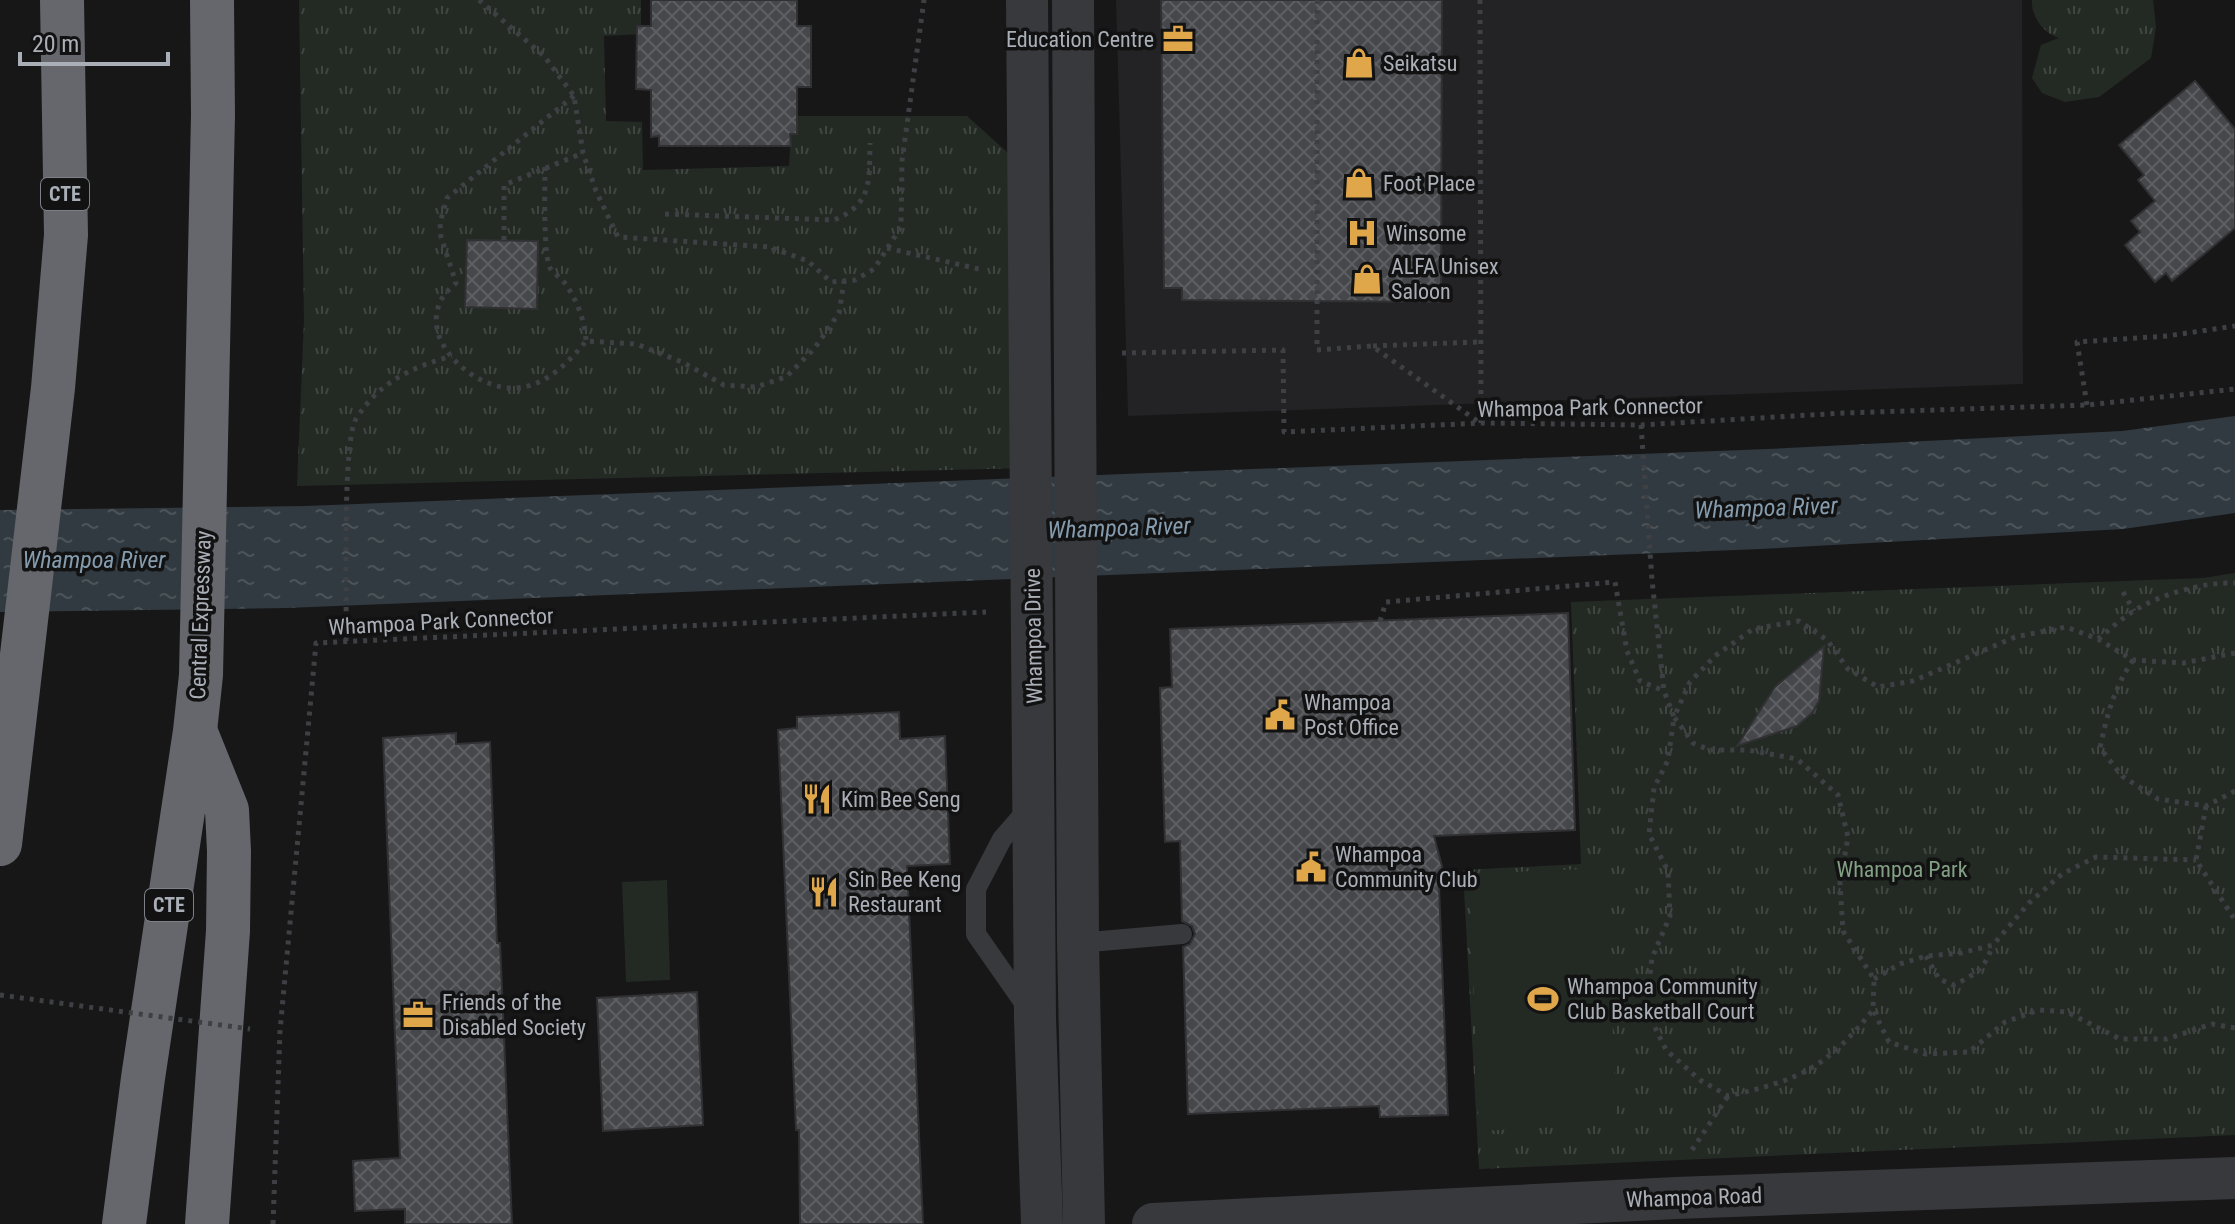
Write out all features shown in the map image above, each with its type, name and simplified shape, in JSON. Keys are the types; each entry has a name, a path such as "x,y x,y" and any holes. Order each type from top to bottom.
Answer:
{"highway":[{"name":"CTE","path":"0,844 53,388 66,235 62,0"},
{"name":"Central Expressway","path":"124,1224 201,675 213,115 212,0"},
{"path":"195,731 227,810 229,851 228,931 207,1224"}],"street":[{"name":"Whampoa Drive","path":"1027,0 1035,1019 1042,1224"},
{"name":"Whampoa Drive","path":"1073,0 1078,943 1084,1224"},
{"name":"Whampoa Road","path":"1153,1224 1676,1198 2235,1178"}],"lane":[{"path":"1034,802 1002,839 976,889 976,934 1035,1019"},
{"path":"1078,943 1182,934"}],"path":[{"path":"479,0 544,56 574,96 583,153 596,191 618,237 769,247 808,261 831,282 855,280 874,269 901,227 902,161 924,0"},
{"path":"1317,0 1317,350 1479,342"},
{"path":"1480,0 1481,423"},
{"path":"545,167 544,214 549,267 564,282 578,307 585,325 586,341 570,361 534,384 515,388 483,382 452,356 438,334 437,308 456,283 441,237 440,223 447,198 574,96"},
{"path":"665,214 834,220 858,206 866,194 870,143"},
{"path":"504,240 504,185 583,153"},
{"path":"887,248 990,271"},
{"path":"586,341 636,344 661,352 724,385 756,387 786,377 814,349 839,313 844,281"},
{"path":"2087,405 2077,342 2167,336 2235,326"},
{"path":"1372,346 1481,423"},
{"name":"Whampoa Park Connector","path":"1119,353 1283,350 1284,432 1481,423 1641,425 1844,413 2087,405 2235,389"},
{"path":"346,641 349,462 354,421 383,388 413,367 452,356"},
{"path":"1641,425 1664,691 1674,717 1693,743 1710,750 1748,750 1797,759 1838,795 1848,837 1840,883 1843,931 1874,979 1873,1010 1889,1042 1925,1054 1969,1052 2005,1022 2039,1010 2067,1012 2120,1039 2167,1039 2212,1024 2235,1028"},
{"path":"1380,621 1386,602 1615,582 1627,651 1640,681 1664,691"},
{"path":"2098,639 2134,611 2171,595 2221,582 2235,583"},
{"path":"2123,592 2134,611"},
{"name":"Whampoa Park Connector","path":"273,1224 280,1031 316,643 991,612"},
{"path":"1873,1010 1851,1037 1815,1069 1772,1086 1728,1096 1700,1080 1666,1050 1646,1009 1652,958 1670,916 1668,871 1649,834 1654,788 1668,760 1674,717 1690,682 1715,656 1753,629 1799,621 1827,640 1848,669 1878,687 1913,681 2015,637 2066,627 2098,639 2133,660 2183,663 2235,653"},
{"path":"2133,660 2119,681 2109,706 2100,748 2122,776 2158,799 2206,806 2235,791"},
{"path":"2206,806 2196,860 2235,920"},
{"path":"1926,956 1939,979 1953,985 1974,975 1987,964 1993,945 2029,903 2062,874 2096,857 2196,860"},
{"path":"1874,979 1900,964 1926,956 1961,953 1993,945"},
{"path":"0,995 250,1029"},
{"path":"1686,1159 1728,1096"}],"shaded area":[{"path":"1116,0 2022,0 2023,384 1128,416"}],"green space":[{"path":"299,0 641,0 641,34 604,36 606,121 642,122 643,170 789,166 792,116 967,116 1017,161 1026,468 297,486 304,320"},
{"path":"2032,0 2153,0 2156,27 2151,58 2099,97 2065,102 2042,93 2032,78 2041,45 2059,38 2040,24"},
{"name":"Whampoa Park","path":"2235,573 2235,1135 1479,1169 1463,870 1581,864 1571,602 2203,578"},
{"name":"Whampoa Community Club Basketball Court","path":"1607,868 1616,1124 1479,1131 1469,874"},
{"path":"667,880 670,980 626,982 622,882"}],"water":[{"name":"Whampoa River","path":"2235,416 2235,513 2123,529 1760,549 286,608 0,612 0,510 306,506 1768,449 2122,431"}],"building":[{"path":"651,0 797,0 797,26 811,26 811,87 797,87 797,134 790,134 791,146 659,146 659,136 651,137 651,90 636,89 637,26 651,26"},
{"path":"1161,0 1442,0 1441,302 1182,300 1182,288 1164,288"},
{"path":"2195,81 2235,129 2235,228 2172,281 2166,273 2155,282 2125,245 2140,232 2131,221 2155,201 2138,180 2144,175 2119,145"},
{"path":"467,240 538,241 537,309 465,307"},
{"name":"Whampoa Community Club","path":"1568,613 1575,830 1434,836 1444,874 1439,886 1448,1115 1380,1117 1379,1106 1188,1114 1183,947 1190,944 1195,934 1192,926 1182,921 1180,841 1165,842 1160,688 1172,687 1170,629"},
{"path":"1824,646 1819,701 1812,713 1797,726 1737,746 1775,687"},
{"path":"899,712 900,739 945,736 950,864 907,866 923,1224 800,1224 799,1130 796,1130 778,730 797,728 797,717"},
{"path":"456,733 456,744 490,742 512,1224 405,1224 405,1209 355,1211 353,1161 400,1158 383,738"},
{"path":"697,992 703,1125 603,1131 597,998"}],"place":[{"name":"Education Centre","path":"1178,39"},
{"name":"Seikatsu","path":"1359,63"},
{"name":"Foot Place","path":"1359,183"},
{"name":"Winsome","path":"1362,233"},
{"name":"ALFA Unisex Saloon","path":"1367,279"},
{"name":"Whampoa Post Office","path":"1280,715"},
{"name":"Kim Bee Seng","path":"817,799"},
{"name":"Whampoa Community Club","path":"1311,867"},
{"name":"Sin Bee Keng Restaurant","path":"824,892"},
{"name":"Whampoa Community Club Basketball Court","path":"1543,999"},
{"name":"Friends of the Disabled Society","path":"418,1015"}]}
